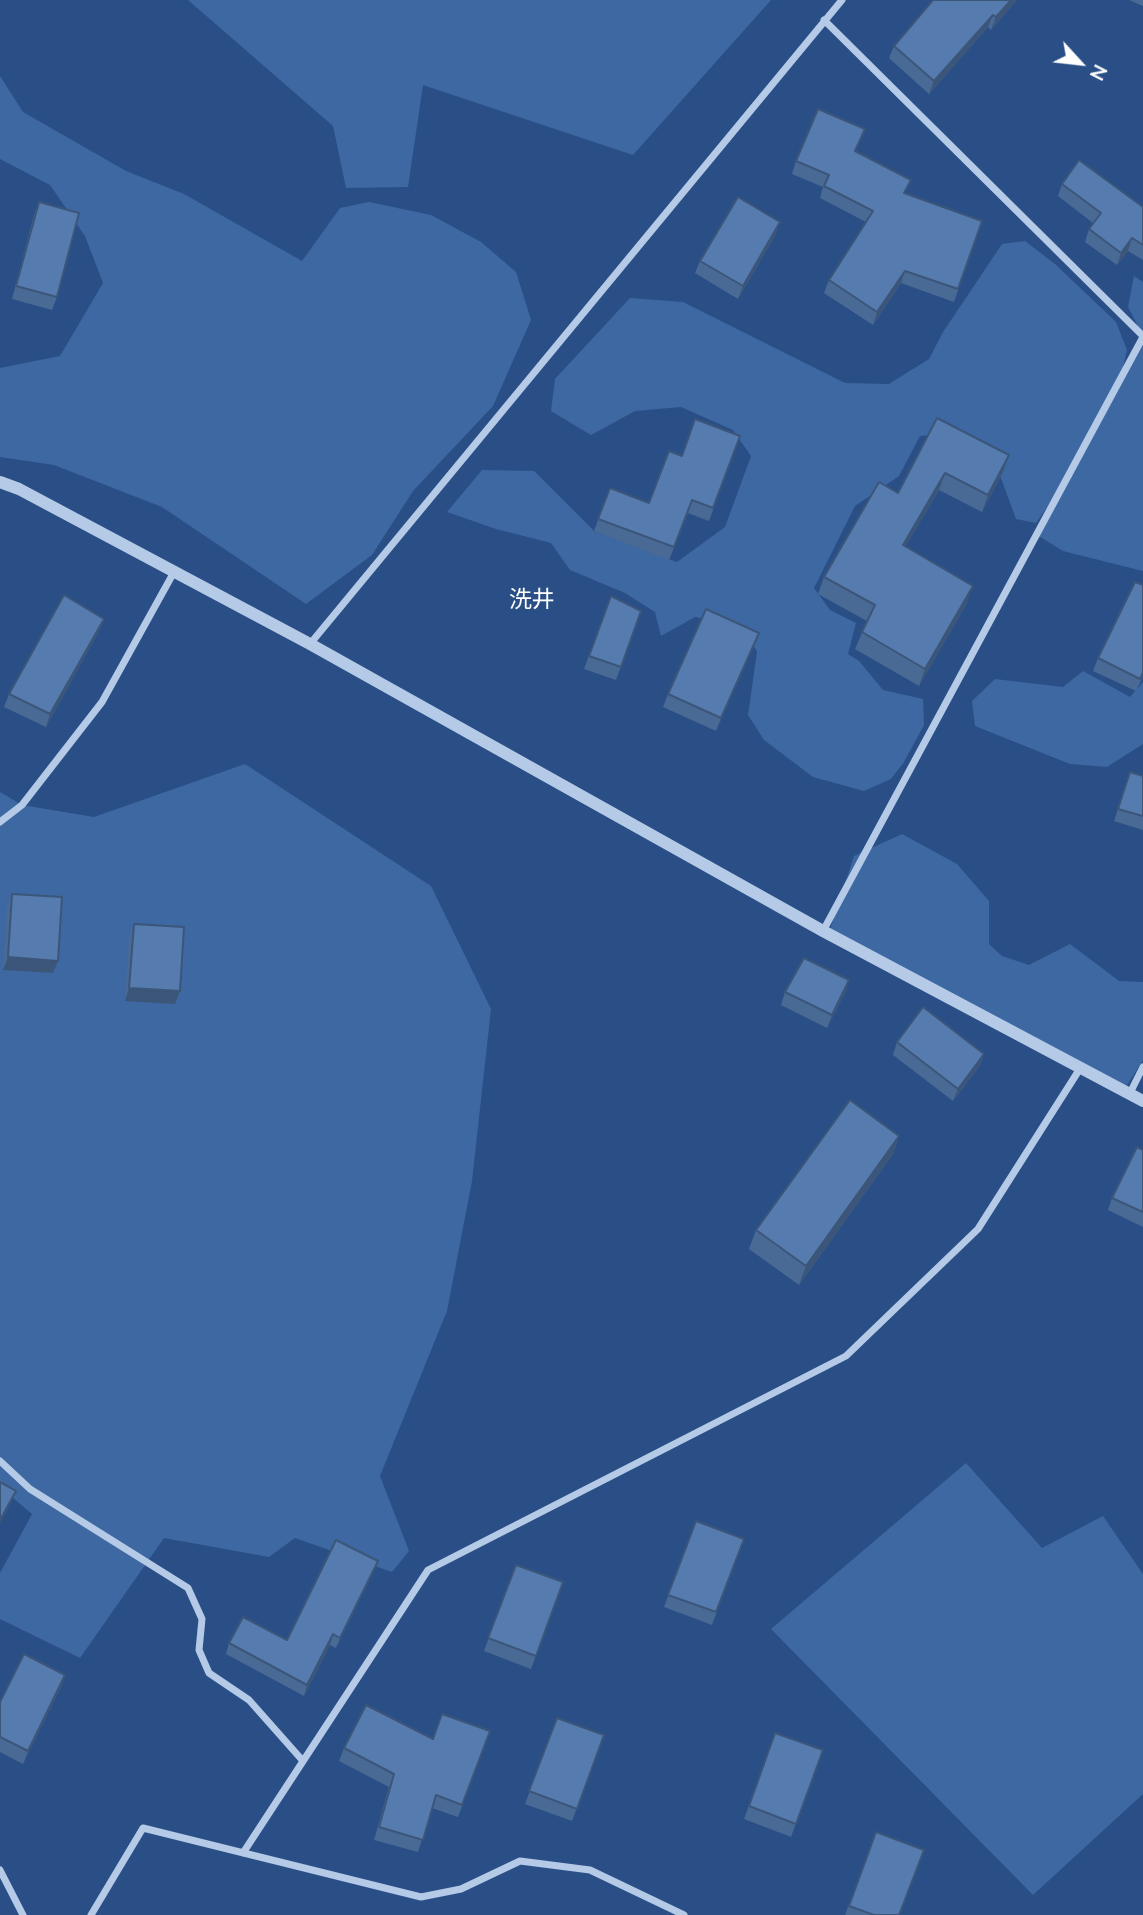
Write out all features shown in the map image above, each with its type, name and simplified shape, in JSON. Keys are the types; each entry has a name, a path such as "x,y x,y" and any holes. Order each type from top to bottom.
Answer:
{"street":[{"path":"310,644 842,0"},
{"path":"823,931 1143,337 824,20"},
{"path":"0,482 19,489 310,644 823,931 1143,1101"},
{"path":"0,822 22,805 103,702 174,572"},
{"path":"243,1853 428,1570 846,1356 978,1229 1081,1067"},
{"path":"1130,1093 1143,1067"},
{"path":"0,1461 30,1489 188,1588 202,1619 199,1650 209,1673 249,1700 303,1761"},
{"path":"91,1915 142,1828 421,1897 461,1889 520,1861 590,1870 684,1915"},
{"path":"0,1870 23,1915"}],"shaded area":[{"path":"188,0 771,0 633,155 423,85 408,187 346,188 333,126"},
{"path":"0,76 23,112 126,171 184,194 302,261 340,208 369,202 431,215 481,242 516,272 531,320 493,406 413,491 372,555 306,604 162,507 54,465 0,457 0,368 60,356 103,283 85,236 50,185 0,159"},
{"path":"1025,241 1055,264 1116,322 1127,350 1121,376 1143,337 1143,571 1063,551 1037,535 1062,486 1036,523 1016,519 998,470 948,433 920,436 899,476 855,506 814,588 830,610 856,623 848,654 859,661 883,690 923,699 924,725 904,762 891,779 864,791 813,777 764,740 748,715 757,652 739,631 723,623 695,617 661,636 655,612 625,593 570,570 551,543 496,529 447,512 482,470 534,471 594,531 677,562 725,527 751,456 733,430 681,407 635,411 591,435 551,411 555,379 630,298 683,302 845,383 889,384 929,359 943,332 1002,244"},
{"path":"1134,276 1143,282 1143,336 1128,307"},
{"path":"1083,671 1130,697 1143,682 1143,744 1107,767 1070,764 975,726 972,701 995,679 1063,687"},
{"path":"245,764 431,886 491,1009 472,1181 447,1311 380,1476 409,1551 392,1572 295,1538 269,1557 164,1538 80,1658 0,1619 0,1573 32,1514 0,1487 0,792 22,805 94,817"},
{"path":"902,834 957,864 989,901 989,944 1002,956 1029,965 1070,944 1119,981 1143,982 1143,1060 1124,1090 827,939 854,856"},
{"path":"966,1463 1042,1548 1103,1516 1143,1574 1143,1794 1033,1895 771,1629"}],"building":[{"path":"933,0 1011,0 996,17 993,15 934,81 894,46"},
{"path":"818,109 865,129 855,151 911,180 904,193 982,221 958,289 905,271 877,312 829,280 873,211 824,186 829,175 796,161"},
{"path":"1079,160 1143,207 1143,245 1132,238 1121,253 1089,229 1101,213 1062,184"},
{"path":"738,197 780,222 743,286 700,261"},
{"path":"39,202 79,213 57,297 16,286"},
{"path":"937,418 1009,455 988,495 945,473 903,545 973,586 925,669 862,632 875,605 824,577 879,482 898,493"},
{"path":"695,419 740,436 713,508 692,500 674,547 598,519 610,488 649,503 669,451 682,456"},
{"path":"1135,582 1143,585 1143,673 1140,679 1098,658"},
{"path":"64,595 104,619 50,714 9,694"},
{"path":"611,596 641,611 621,667 589,656"},
{"path":"706,609 759,633 721,718 668,694"},
{"path":"1130,772 1143,776 1143,816 1118,809"},
{"path":"12,894 62,897 58,961 8,957"},
{"path":"134,924 184,927 180,991 129,988"},
{"path":"804,958 849,980 832,1015 785,992"},
{"path":"923,1007 984,1054 958,1089 897,1042"},
{"path":"850,1100 899,1136 806,1266 756,1230"},
{"path":"1137,1147 1143,1150 1143,1212 1112,1198"},
{"path":"0,1482 16,1491 0,1520"},
{"path":"696,1521 744,1539 716,1612 668,1595"},
{"path":"336,1540 378,1561 340,1638 333,1634 307,1685 229,1643 243,1617 287,1640"},
{"path":"516,1565 563,1582 536,1656 488,1638"},
{"path":"24,1654 65,1675 28,1751 0,1737 0,1702"},
{"path":"366,1705 433,1739 442,1714 490,1731 462,1805 436,1795 423,1840 379,1827 394,1774 344,1748"},
{"path":"557,1718 604,1735 577,1809 529,1791"},
{"path":"775,1733 823,1750 796,1824 749,1806"},
{"path":"876,1832 924,1850 899,1915 874,1915 849,1906"}],"district":[{"name":"洗井","path":"532,600"}]}
